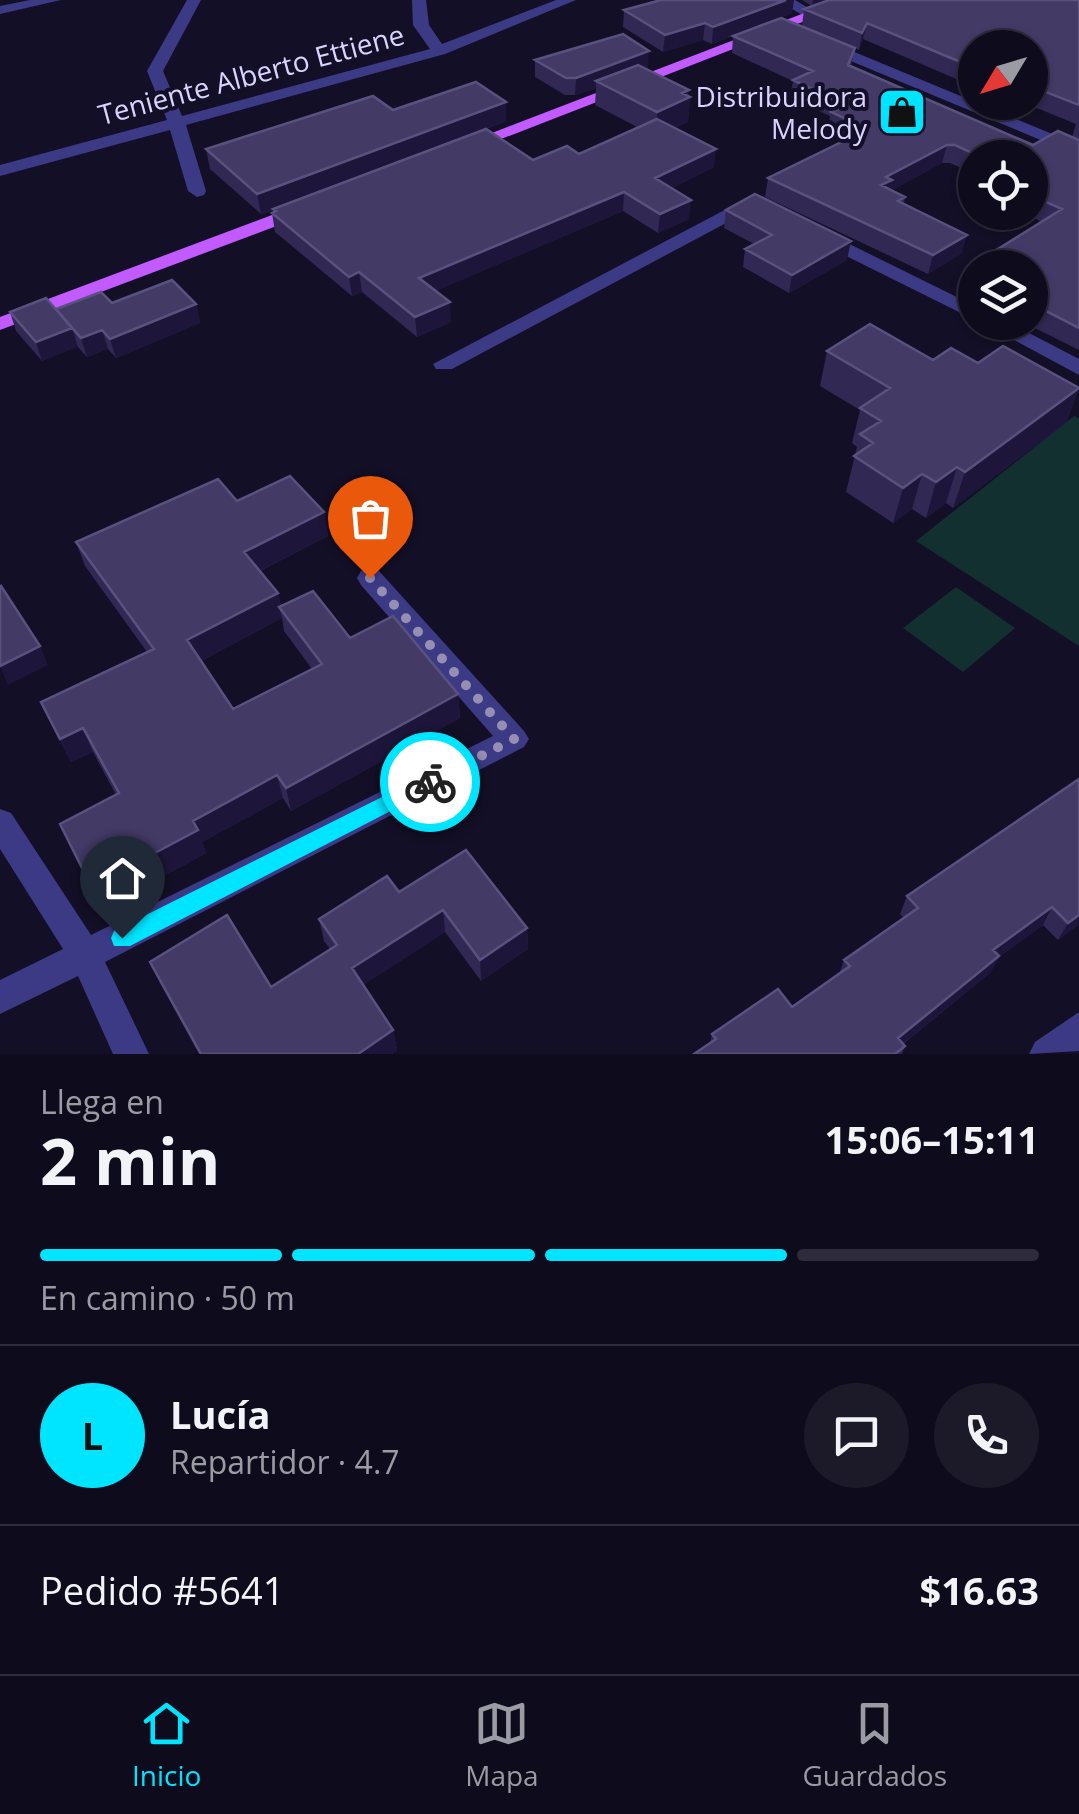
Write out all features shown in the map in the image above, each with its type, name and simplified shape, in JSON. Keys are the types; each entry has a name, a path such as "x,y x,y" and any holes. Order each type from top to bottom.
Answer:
{"main road":[{"path":"447,154 852,0"},
{"path":"0,324 316,204"}],"street":[{"path":"0,10 48,0"},
{"path":"194,0 155,71 177,124 197,191"},
{"path":"418,0 420,26 439,50"},
{"name":"Teniente Alberto Ettiene","path":"0,171 439,50 569,0"},
{"path":"784,0 814,16"},
{"path":"782,27 1079,151"},
{"path":"444,364 762,205"},
{"path":"804,227 958,305"},
{"path":"1025,340 1079,368"},
{"path":"0,998 514,739 370,578"},
{"path":"0,822 86,957 130,1054"},
{"path":"1048,1054 1079,1029"}],"green space":[{"path":"1074,416 1079,418 1079,646 916,541"},
{"path":"956,587 1015,628 963,672 903,628"}],"building":[{"path":"661,0 786,0 713,27 705,23 665,35 624,10"},
{"path":"829,0 1079,0 1079,105 1048,93 1048,30 958,30 958,61 867,23 862,33 804,9"},
{"path":"781,18 855,48 848,65 958,113 958,120 975,120 1021,140 958,140 958,146 947,145 886,177 892,180 881,185 905,197 898,201 967,235 933,255 768,178 868,129 831,112 846,105 793,80 813,71 733,36"},
{"path":"623,34 649,51 576,78 566,78 535,60"},
{"path":"638,65 689,90 682,93 690,97 657,112 596,81"},
{"path":"476,82 506,102 257,194 206,149 373,96 393,110"},
{"path":"657,119 716,149 655,178 691,200 660,214 624,192 419,278 450,302 415,317 359,272 349,277 272,213 276,211 273,209 486,129 533,160 567,146 579,154"},
{"path":"1058,131 1079,140 1079,328 1048,312 1048,250 996,250 1028,230 1048,230 1048,218 1062,209 1048,203 1048,140 1042,140"},
{"path":"755,194 851,241 792,275 745,249 772,235 726,210"},
{"path":"172,280 196,304 110,339 102,330 81,338 56,309 101,292 112,303"},
{"path":"46,298 72,328 36,342 10,312"},
{"path":"870,324 933,360 951,348 978,363 1003,346 1079,388 965,472 957,467 936,482 922,474 903,488 854,456 873,443 860,434 881,421 860,408 890,388 827,351"},
{"path":"290,476 324,512 244,552 278,593 187,640 233,709 322,664 279,607 313,591 350,638 393,616 458,694 286,788 277,775 193,821 198,830 153,854 148,847 88,880 60,824 119,793 83,728 60,739 41,702 154,649 76,542 218,479 237,501"},
{"path":"0,587 40,646 0,666"},
{"path":"1079,779 1079,915 1068,923 1052,907 993,950 999,956 898,1038 905,1046 895,1054 694,1054 716,1039 712,1034 778,989 792,1007 850,966 844,960 918,908 907,896"},
{"path":"466,850 527,928 480,960 443,910 352,968 393,1030 358,1054 201,1054 150,962 227,915 271,987 337,945 319,919 387,876 399,892"}],"way so far":[{"path":"370,578 514,739 430,782"}],"place":[{"name":"Distribuidora Melody","path":"902,112"}],"route":[{"path":"122,938 430,782"}]}
